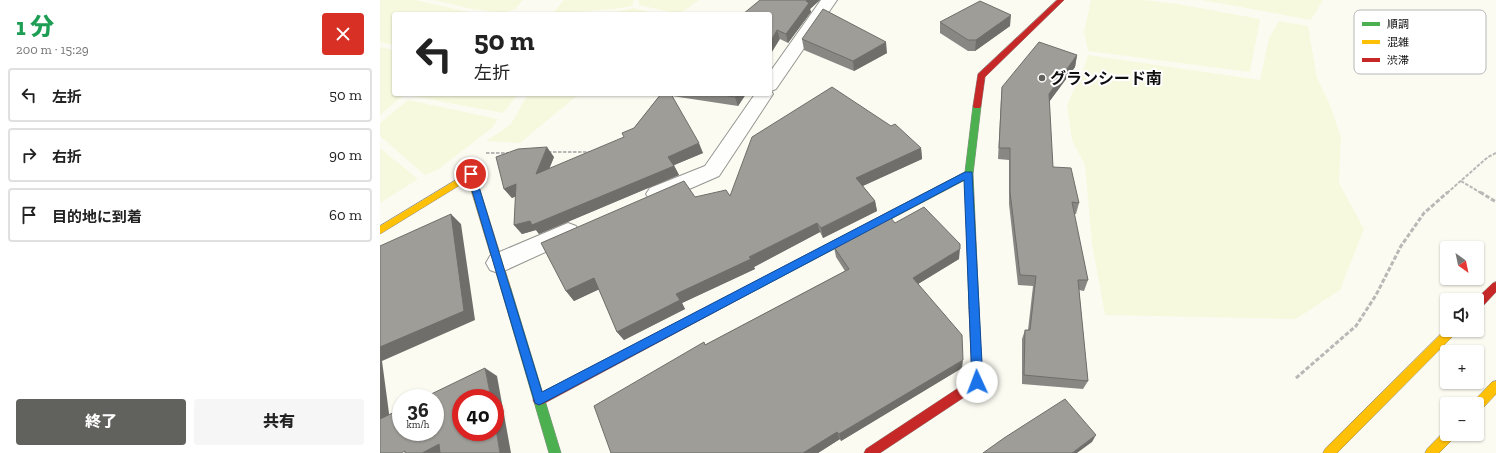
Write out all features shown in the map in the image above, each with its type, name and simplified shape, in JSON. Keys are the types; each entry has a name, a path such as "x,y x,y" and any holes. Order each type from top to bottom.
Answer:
{"street":[{"path":"772,82 829,0"},
{"path":"870,453 977,382 968,174 981,76 1062,0"},
{"path":"640,201 712,171 763,96"},
{"path":"380,230 471,174 555,453"},
{"path":"539,400 968,174"},
{"path":"498,263 583,226"},
{"path":"1484,298 1496,286"},
{"path":"1329,453 1445,337"},
{"path":"1484,399 1496,386"},
{"path":"1431,453 1443,441"}],"path":[{"path":"547,152 594,152"},
{"path":"484,154 516,153"},
{"path":"1296,378 1356,326 1376,295 1401,246 1420,218 1488,157 1496,153"},
{"path":"1461,181 1496,202"}],"green space":[{"path":"380,0 415,0 468,12 392,12 392,45 380,42"},
{"path":"434,0 523,0 515,9 506,12 472,9"},
{"path":"564,0 634,0 632,6 614,9 554,12"},
{"path":"639,0 699,0 682,12 670,12 639,5"},
{"path":"1091,0 1143,0 1178,4 1260,19 1250,72 1088,51 1084,32"},
{"path":"1202,0 1323,0 1311,20"},
{"path":"634,8 649,12 614,12"},
{"path":"1279,21 1308,26 1317,78 1330,105 1341,137 1339,183 1364,229 1340,290 1296,319 1105,315 1092,244 1085,165 1072,140 1067,105 1082,73 1088,55 1260,80 1269,38"},
{"path":"380,47 392,50 392,96 403,96 380,115"},
{"path":"412,96 516,96 503,113"},
{"path":"527,96 577,96 520,143 486,141 511,124"},
{"path":"408,100 498,119 493,127 439,169 425,175 380,136 380,123"},
{"path":"380,148 418,179 380,203"}],"building":[{"path":"760,0 808,0 806,1 809,3 786,34 777,30 772,39 772,12 745,12"},
{"path":"980,1 1011,15 976,40 968,40 940,22"},
{"path":"823,9 886,42 853,61 802,39"},
{"path":"1039,42 1077,55 1049,94 1053,167 1071,168 1079,203 1072,202 1088,280 1078,280 1088,381 1024,375 1025,330 1030,330 1036,276 1020,275 1010,192 1010,148 999,148 1002,87"},
{"path":"832,87 891,126 895,124 921,148 856,178 875,201 821,228 817,223 749,257 751,259 676,294 680,300 617,332 594,278 566,291 541,243 684,181 695,197 726,190 730,196 752,137"},
{"path":"659,96 672,96 699,143 668,157 674,166 532,225 530,221 514,225 516,184 504,189 496,157 518,149 547,147 536,174 624,137 622,133 634,128"},
{"path":"924,207 960,244 960,249 913,278 962,335 963,360 839,434 837,432 803,453 611,453 594,406 704,342 705,345 849,269 834,247 890,217 895,223"},
{"path":"451,214 464,311 380,347 380,246"},
{"path":"485,368 489,389 452,389 452,441 498,441 500,453 440,453 439,444 422,453 405,453 405,451 401,453 380,453 380,419 392,413 392,441 444,441 444,389 442,389"},
{"path":"1065,399 1096,435 1072,453 983,453 1004,438"}],"traffic: fast":[{"path":"974,308 969,174 977,106"},
{"path":"740,294 969,174"},
{"path":"506,289 555,453"}],"traffic: slow":[{"path":"380,230 471,174 506,289"},
{"path":"1329,453 1445,337"},
{"path":"1484,399 1496,386"},
{"path":"1431,453 1443,441"}],"traffic: jam":[{"path":"977,106 981,76 1061,0"},
{"path":"1484,298 1496,286"},
{"path":"539,400 740,294"},
{"path":"870,453 977,382 974,308"}],"place":[{"name":"グランシード南","path":"1042,78"}],"route":[{"path":"471,174 539,400 968,174 977,382"}]}
